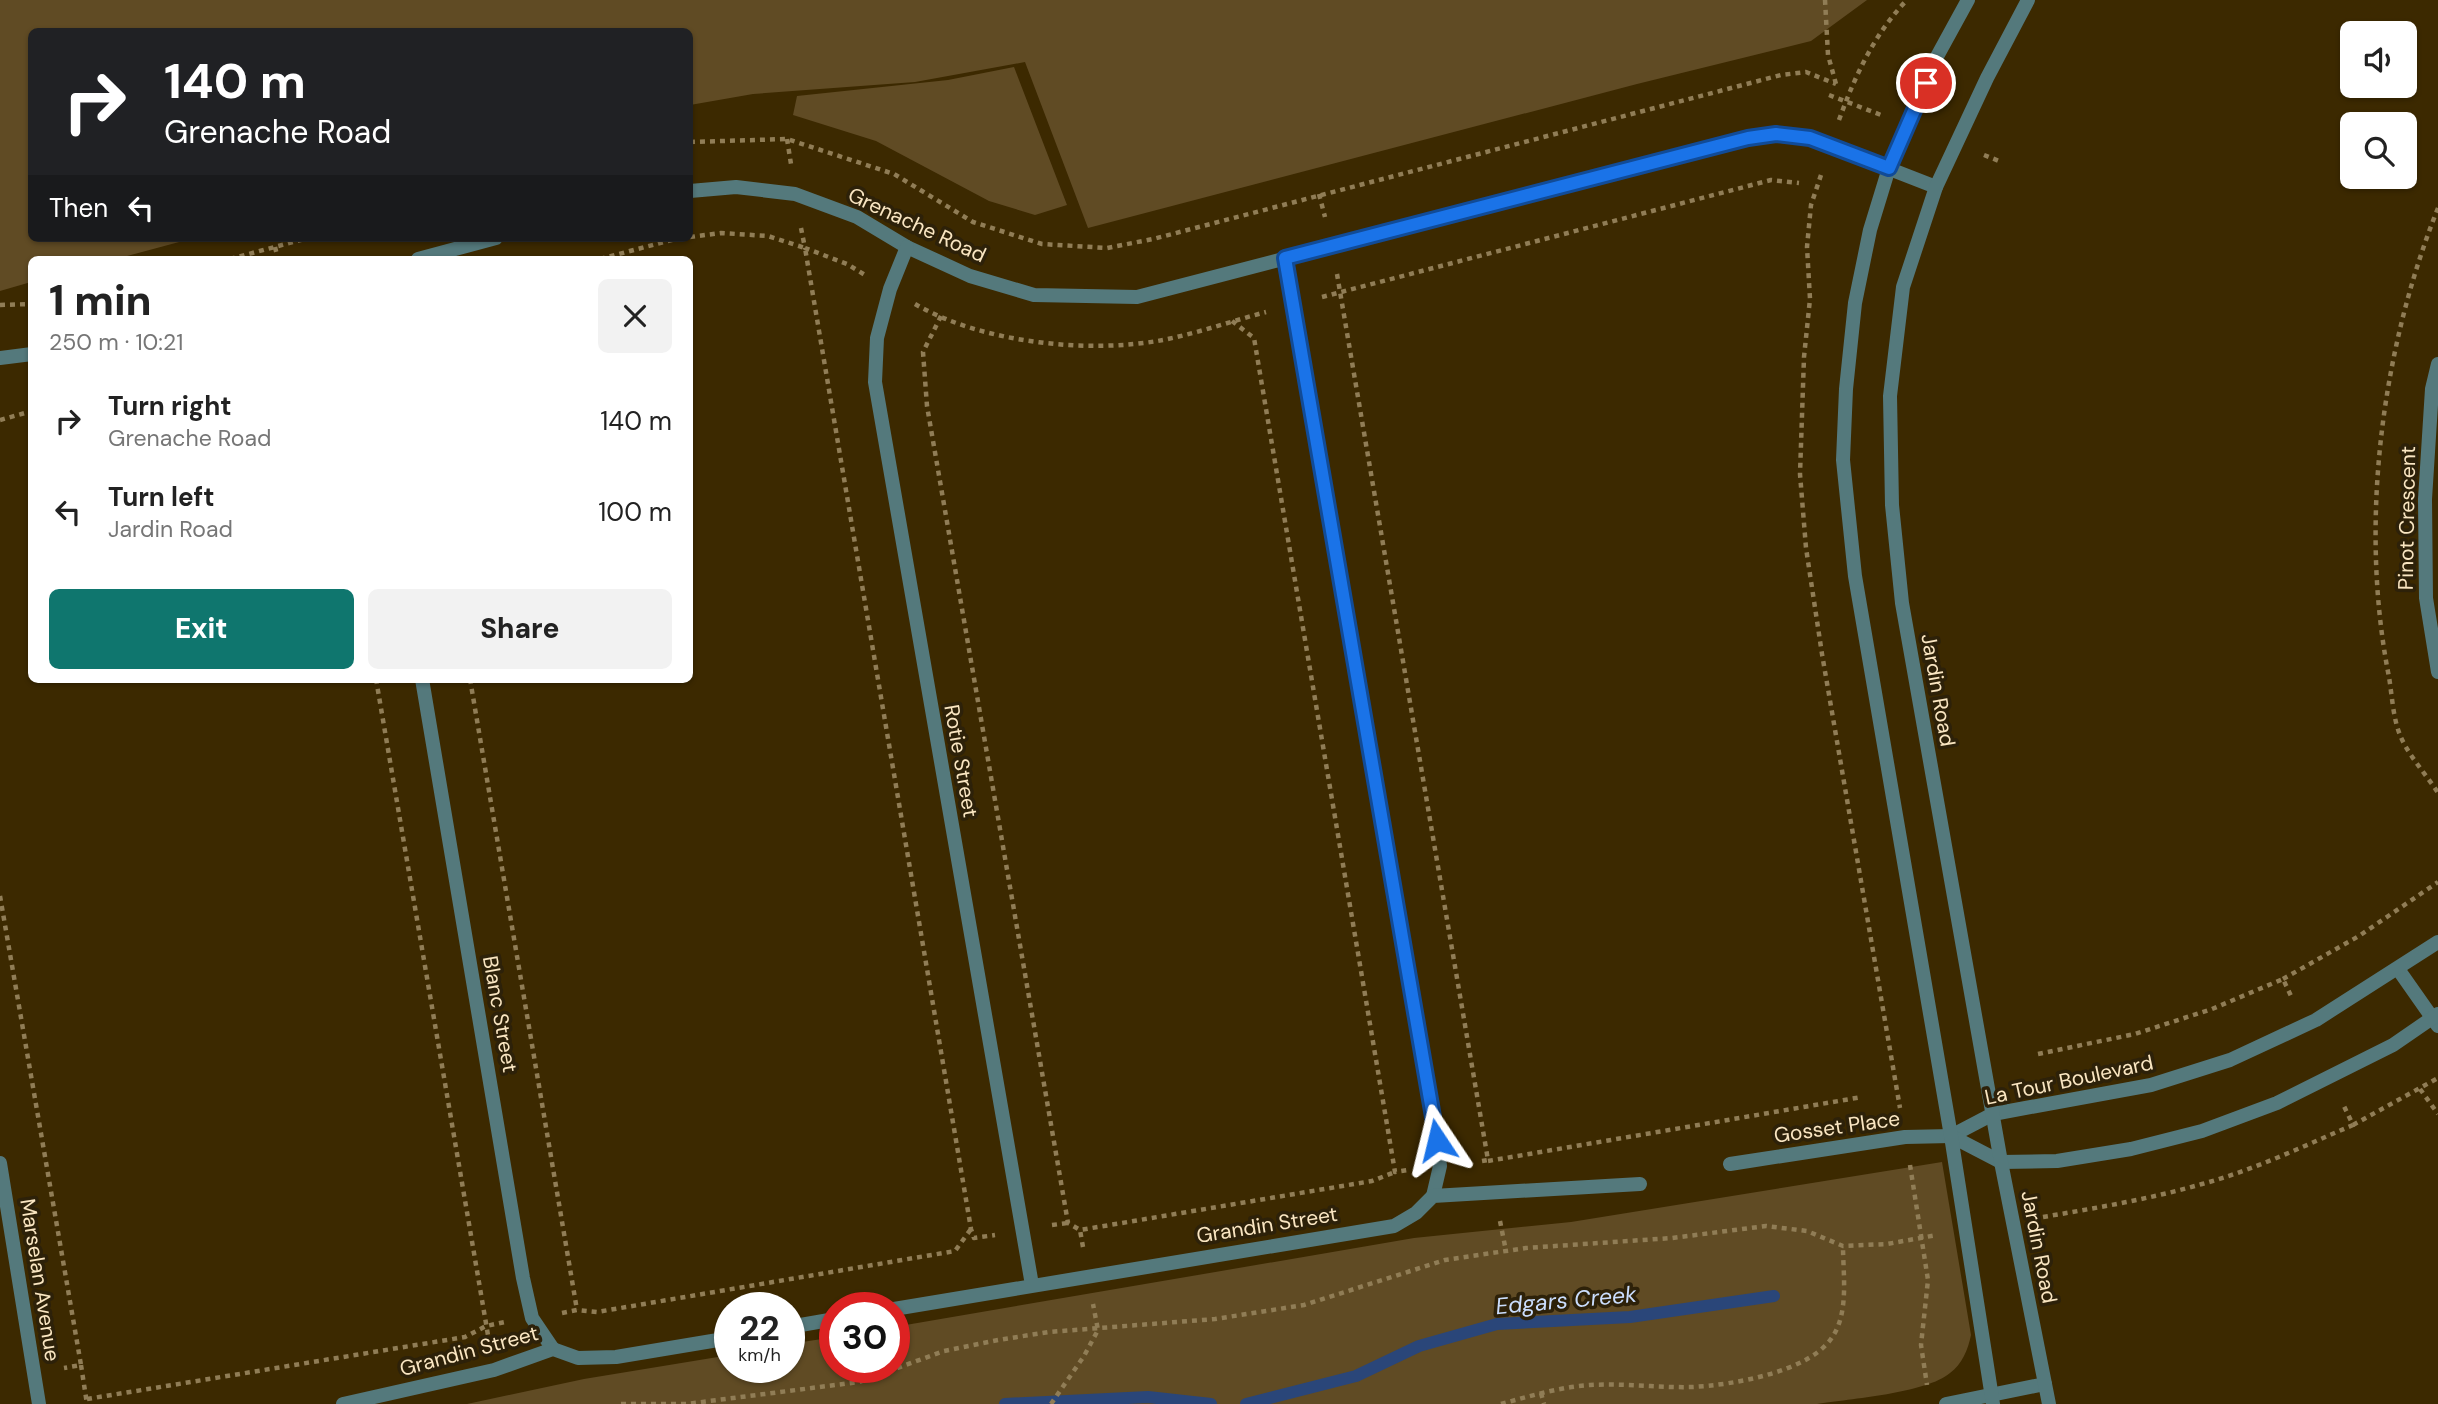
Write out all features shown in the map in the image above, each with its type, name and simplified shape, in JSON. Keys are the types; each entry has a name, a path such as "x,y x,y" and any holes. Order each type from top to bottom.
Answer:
{"street":[{"path":"1968,0 1934,62 1889,168 1870,230 1855,303 1846,389 1843,460 1855,576 1951,1136 1993,1400"},
{"name":"Jardin Road","path":"2028,0 1987,78 1936,187 1903,287 1890,396 1892,505 1902,603 2001,1162 2049,1404"},
{"name":"Grenache Road","path":"693,191 736,187 795,194 858,217 907,247 970,276 1034,295 1137,297 1734,142 1776,134 1810,138 1936,187"},
{"path":"429,256 481,242"},
{"name":"Rotie Street","path":"907,247 890,289 877,338 875,382 1032,1285"},
{"path":"1285,258 1440,1166 1433,1196 1640,1184"},
{"path":"0,358 28,354"},
{"name":"Pinot Crescent","path":"2438,363 2432,388 2425,499 2426,598 2438,672"},
{"name":"Blanc Street","path":"423,683 523,1278 532,1318 553,1349"},
{"name":"La Tour Boulevard","path":"1951,1136 1993,1114 2118,1092 2230,1060 2316,1020 2438,942"},
{"path":"1951,1136 2001,1162 2057,1161 2131,1149 2202,1131 2277,1103 2331,1078 2436,1019 2398,969"},
{"name":"Gosset Place","path":"1730,1164 1905,1137 1951,1136"},
{"name":"Marselan Avenue","path":"0,1163 39,1404"},
{"name":"Grandin Street","path":"910,1306 1395,1226 1416,1213 1433,1196"},
{"name":"Grandin Street","path":"343,1404 494,1370 553,1349 578,1358 616,1357 714,1341"},
{"path":"1947,1404 1993,1400 2045,1384"}],"path":[{"path":"693,142 787,139 894,174 973,222 1042,244 1107,247 1153,239 1781,75 1806,72 1836,83 1828,55 1825,0"},
{"path":"693,237 721,233 768,236 805,248 974,1238 1068,1223 1080,1230 1372,1181 1395,1172 1488,1160 1862,1097"},
{"path":"241,256 293,242"},
{"path":"611,256 664,242"},
{"path":"1333,245 1488,1160 1506,1251"},
{"path":"275,247 277,256"},
{"path":"0,305 28,304"},
{"path":"941,316 923,352 926,406 1068,1223"},
{"path":"1232,321 1254,338 1395,1172"},
{"path":"0,420 28,412"},
{"path":"377,683 494,1370"},
{"path":"471,683 577,1310"},
{"path":"2283,979 2359,936 2438,882"},
{"path":"0,896 87,1404"},
{"path":"2353,1125 2438,1077"},
{"path":"2420,1089 2438,1114"},
{"path":"621,1404 686,1404 859,1382 944,1351 1049,1332 1214,1319 1304,1305 1446,1260 1506,1251 1672,1238 1766,1226 1807,1231 1843,1246 1921,1238 1927,1280 1921,1345 1928,1392"},
{"path":"1080,1230 1088,1276"},
{"path":"1501,1404 1541,1393 1588,1385 1692,1387 1730,1383 1784,1369 1818,1354 1834,1335 1842,1315 1843,1246"},
{"path":"1051,1404 1084,1356 1098,1330"},
{"path":"34,1373 81,1365"},
{"path":"1541,1393 1544,1404"}],"shaded area":[{"path":"0,0 1867,0 1811,41 1088,228 1025,62 915,82 753,94 693,104 693,28 28,28 28,242 179,242 127,256 28,256 28,283 0,291"},
{"path":"1014,67 1067,205 1035,215 989,201 876,141 793,115 797,96 948,80"},
{"path":"1942,1162 1970,1341 1961,1361 1939,1380 1887,1394 1817,1404 467,1404 584,1379 714,1358 714,1383 805,1383 805,1342 819,1339 819,1383 910,1383 910,1324 1414,1238 1571,1222"}],"waterway":[{"name":"Edgars Creek","path":"1246,1404 1356,1376 1419,1346 1497,1324 1630,1317 1774,1296"},
{"name":"Edgars Creek","path":"1005,1404 1148,1397 1211,1404"}],"route":[{"path":"1437,1140 1285,258 1748,138 1776,134 1810,138 1889,168 1926,83"}]}
